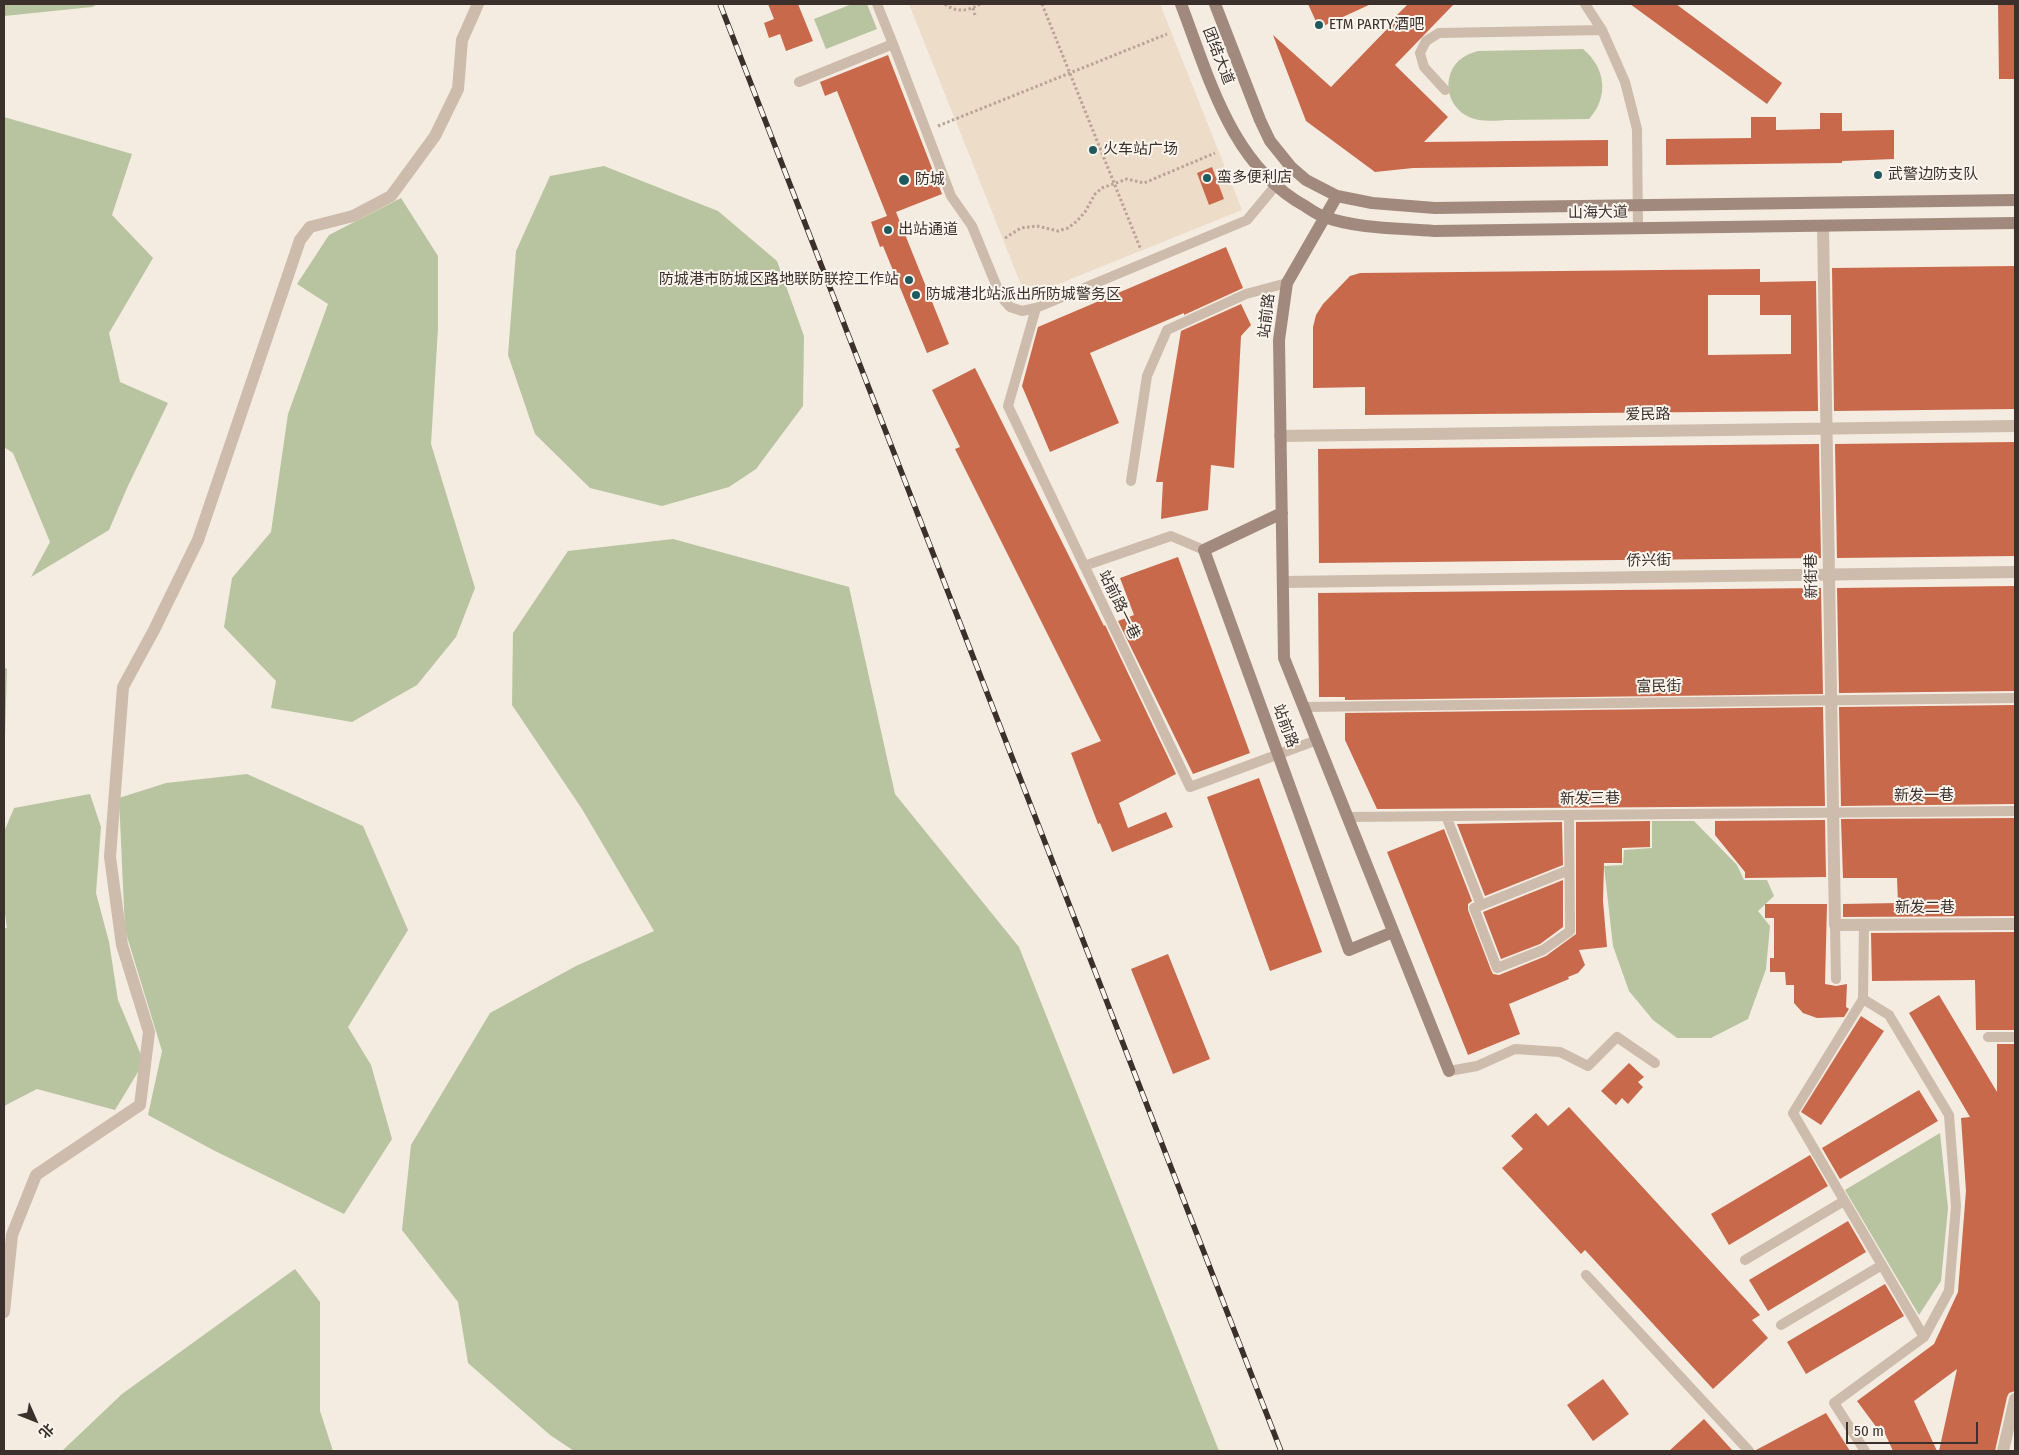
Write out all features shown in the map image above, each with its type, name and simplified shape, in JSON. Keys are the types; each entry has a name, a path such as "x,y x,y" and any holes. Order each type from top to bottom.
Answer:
{"main road":[{"name":"团结大道","path":"1181,4 1226,120"},
{"name":"团结大道","path":"1214,4 1255,108"},
{"name":"山海大道","path":"1255,108 1270,141 1291,167 1306,180 1336,196 1372,202 1435,208 2015,200"},
{"name":"山海大道","path":"1226,120 1248,156 1276,186 1293,199 1324,217 1368,226 1434,231 2015,223"},
{"name":"站前路","path":"1336,196 1287,283 1279,340 1284,658 1449,1072"},
{"path":"1204,550 1282,513"},
{"name":"站前路","path":"1204,550 1349,950 1394,932"}],"street":[{"path":"4,1312 12,1235 36,1175 140,1105 149,1032 122,945 110,857 123,687 154,630 198,540 300,240 310,227 353,216 391,196 435,136 458,89 462,40 478,4"},
{"name":"新街巷","path":"1823,226 1835,925"},
{"name":"爱民路","path":"1280,436 2015,426"},
{"name":"侨兴街","path":"1283,582 2015,572"},
{"name":"新发二巷","path":"1835,925 2015,924"},
{"path":"2003,1451 2015,1399"}],"lane":[{"path":"876,4 951,196 972,226 1000,297 1010,307 1022,310 1036,308 1246,220 1291,167"},
{"path":"1585,4 1602,30 1624,82 1637,129 1638,228"},
{"path":"1445,90 1424,67 1420,53 1426,41 1439,33 1602,30"},
{"path":"799,82 893,44"},
{"path":"1131,481 1147,376 1166,330 1246,294 1287,283"},
{"name":"站前路一巷","path":"1036,308 1008,406 1190,787 1317,740"},
{"path":"1084,566 1171,536 1204,550"},
{"name":"富民街","path":"1304,707 2015,698"},
{"name":"新发一巷","path":"1832,812 2015,810"},
{"name":"新发三巷","path":"1347,817 1832,812"},
{"path":"1569,815 1570,931 1543,950 1497,968 1474,908 1569,870"},
{"path":"1446,816 1481,905"},
{"path":"1835,925 1836,979"},
{"path":"1864,925 1863,999 1792,1113 1924,1337"},
{"path":"1863,999 1889,1015 1948,1115 1956,1206 1949,1291 1924,1337 1834,1403 1865,1451"},
{"path":"1449,1072 1477,1066 1515,1049 1560,1052 1588,1066 1617,1037 1655,1063"},
{"path":"1988,1037 2015,1037"},
{"path":"1745,1260 1844,1202"},
{"path":"1781,1325 1882,1265"},
{"path":"1586,1275 1749,1451"}],"path":[{"path":"945,4 957,10 973,8 980,4"},
{"path":"1042,4 1145,262"},
{"path":"973,8 975,15"},
{"path":"926,130 1167,34"},
{"path":"1005,238 1021,228 1037,226 1058,231 1068,228 1078,221 1095,194 1114,183 1127,179 1144,183 1215,153"}],"green space":[{"path":"4,4 98,4 92,7 4,16"},
{"path":"852,4 867,4 877,29 826,49 814,19"},
{"path":"1583,49 1596,65 1602,83 1600,101 1589,119 1479,120 1469,117 1459,110 1450,96 1448,85 1453,68 1463,57 1478,51"},
{"path":"4,117 132,154 112,215 153,258 109,333 120,382 168,403 109,530 31,577 50,542 13,453 4,447"},
{"path":"604,166 718,211 777,261 804,336 803,406 756,469 729,487 662,506 590,488 535,434 508,355 516,251 550,176"},
{"path":"401,198 438,256 438,328 431,444 475,588 456,637 417,685 352,722 271,708 276,681 224,627 232,578 271,532 288,414 328,304 297,284 329,235"},
{"path":"673,539 849,587 895,794 1019,947 1219,1451 574,1451 550,1435 468,1363 458,1302 402,1230 411,1145 490,1013 576,966 654,931 582,809 512,705 513,633 568,551"},
{"path":"4,667 7,669 4,770"},
{"path":"247,774 363,826 408,930 348,1027 371,1065 392,1139 344,1214 215,1151 148,1115 162,1051 125,930 119,798 166,783"},
{"path":"90,794 101,827 96,893 109,942 118,1000 144,1062 115,1110 37,1089 4,1106 4,928 7,928 4,906 4,832 14,808"},
{"path":"1652,821 1694,821 1737,865 1744,880 1767,880 1774,896 1758,911 1770,926 1766,969 1748,1019 1711,1038 1677,1038 1653,1020 1629,991 1613,946 1604,866 1623,865 1624,850 1652,848"},
{"path":"1940,1133 1948,1208 1941,1281 1919,1315 1845,1190"},
{"path":"295,1269 320,1302 320,1411 333,1451 62,1451 122,1394"}],"shaded area":[{"name":"火车站广场","path":"909,4 1160,4 1242,210 1026,297"}],"building":[{"path":"768,4 798,4 813,41 786,51 780,34 769,38 764,23 774,19"},
{"path":"1308,4 1371,4 1319,28"},
{"path":"1408,4 1454,4 1395,65 1448,117 1424,142 1608,140 1608,166 1413,168 1375,172 1306,121 1273,35 1331,87 1391,25 1389,23"},
{"path":"1630,4 1676,4 1782,83 1767,104"},
{"path":"1998,4 2015,4 2015,79 1999,79"},
{"path":"888,55 942,194 896,212 949,344 927,353 883,246 880,247 871,222 887,216 837,91 825,96 820,82"},
{"path":"1820,113 1842,113 1842,131 1894,130 1894,159 1842,161 1842,163 1666,165 1666,139 1751,138 1751,117 1776,117 1776,130 1820,129"},
{"path":"1212,167 1224,199 1209,205 1197,173"},
{"path":"1226,247 1243,288 1184,315 1184,313 1090,353 1119,423 1050,452 1022,386 1038,327"},
{"path":"2015,266 2015,409 1834,411 1832,268"},
{"path":"1760,269 1760,282 1816,281 1818,411 1365,415 1365,387 1313,388 1313,327 1316,315 1323,304 1350,276 1360,273","holes":["1708,295 1760,295 1760,315 1791,315 1791,354 1708,355"]},
{"path":"1241,304 1251,325 1241,336 1234,468 1211,465 1208,510 1161,519 1163,482 1156,482 1181,331"},
{"path":"975,368 1105,625 1176,774 1119,803 1128,828 1166,812 1173,827 1112,852 1100,823 1098,824 1071,753 1101,741 955,449 960,447 932,390"},
{"path":"2015,442 2015,556 1837,558 1835,444"},
{"path":"1819,444 1821,558 1319,563 1318,449"},
{"path":"1178,557 1250,753 1193,774 1118,621 1134,615 1120,578"},
{"path":"2015,586 2015,691 1839,693 1837,588"},
{"path":"1821,588 1823,694 1345,700 1345,697 1319,697 1318,593"},
{"path":"2015,705 2015,804 1841,806 1839,707"},
{"path":"1823,707 1825,806 1377,809 1345,740 1345,713"},
{"path":"1259,778 1322,952 1270,971 1207,797"},
{"path":"2015,818 2015,916 1843,917 1843,904 1898,903 1897,878 1843,878 1841,819"},
{"path":"1825,820 1826,877 1745,878 1745,872 1715,835 1715,821"},
{"path":"1650,821 1650,847 1622,848 1622,863 1604,863 1603,901 1607,947 1579,950 1585,965 1578,973 1568,977 1569,979 1509,1004 1520,1034 1468,1055 1387,852 1444,829 1472,901 1468,904 1468,910 1491,970 1493,974 1499,975 1546,956 1576,934 1576,822"},
{"path":"1562,822 1563,865 1485,896 1457,824"},
{"path":"1563,880 1563,927 1540,944 1501,959 1483,912"},
{"path":"1765,904 1827,904 1825,984 1836,986 1847,984 1846,1007 1849,1009 1844,1017 1817,1018 1803,1013 1794,1003 1794,985 1786,985 1785,972 1770,972 1770,958 1774,958 1774,918 1765,918"},
{"path":"2015,932 2015,1030 1976,1030 1975,980 1872,981 1871,933"},
{"path":"1168,954 1210,1059 1173,1074 1131,969"},
{"path":"1939,995 1997,1092 1997,1044 2015,1044 2015,1391 2009,1393 2007,1397 1995,1451 1939,1451 1957,1369 1914,1401 1937,1451 1893,1451 1881,1425 1877,1428 1857,1401 1934,1344 1958,1292 1966,1191 1961,1118 1970,1117 1909,1013"},
{"path":"1861,1016 1884,1031 1821,1125 1801,1112"},
{"path":"1629,1063 1644,1077 1638,1082 1643,1087 1628,1104 1622,1098 1616,1105 1601,1091"},
{"path":"1919,1090 1938,1121 1840,1179 1822,1148"},
{"path":"1569,1107 1760,1315 1752,1320 1768,1338 1713,1389 1585,1250 1581,1254 1502,1168 1523,1149 1511,1136 1536,1113 1548,1126"},
{"path":"1810,1155 1828,1186 1729,1245 1711,1214"},
{"path":"1848,1221 1866,1252 1768,1311 1749,1280"},
{"path":"1885,1284 1904,1316 1806,1374 1787,1342"},
{"path":"1603,1379 1629,1414 1593,1441 1567,1405"},
{"path":"1826,1413 1850,1451 1756,1451 1756,1450"},
{"path":"1704,1419 1733,1451 1669,1451"}],"railway":[{"path":"720,4 1281,1451"}],"place":[{"name":"ETM PARTY酒吧","path":"1319,25"},
{"name":"火车站广场","path":"1093,150"},
{"name":"武警边防支队","path":"1878,175"},
{"name":"蛮多便利店","path":"1207,178"},
{"name":"防城","path":"904,180"},
{"name":"出站通道","path":"888,230"},
{"name":"防城港市防城区路地联防联控工作站","path":"909,280"},
{"name":"防城港北站派出所防城警务区","path":"916,295"}]}
